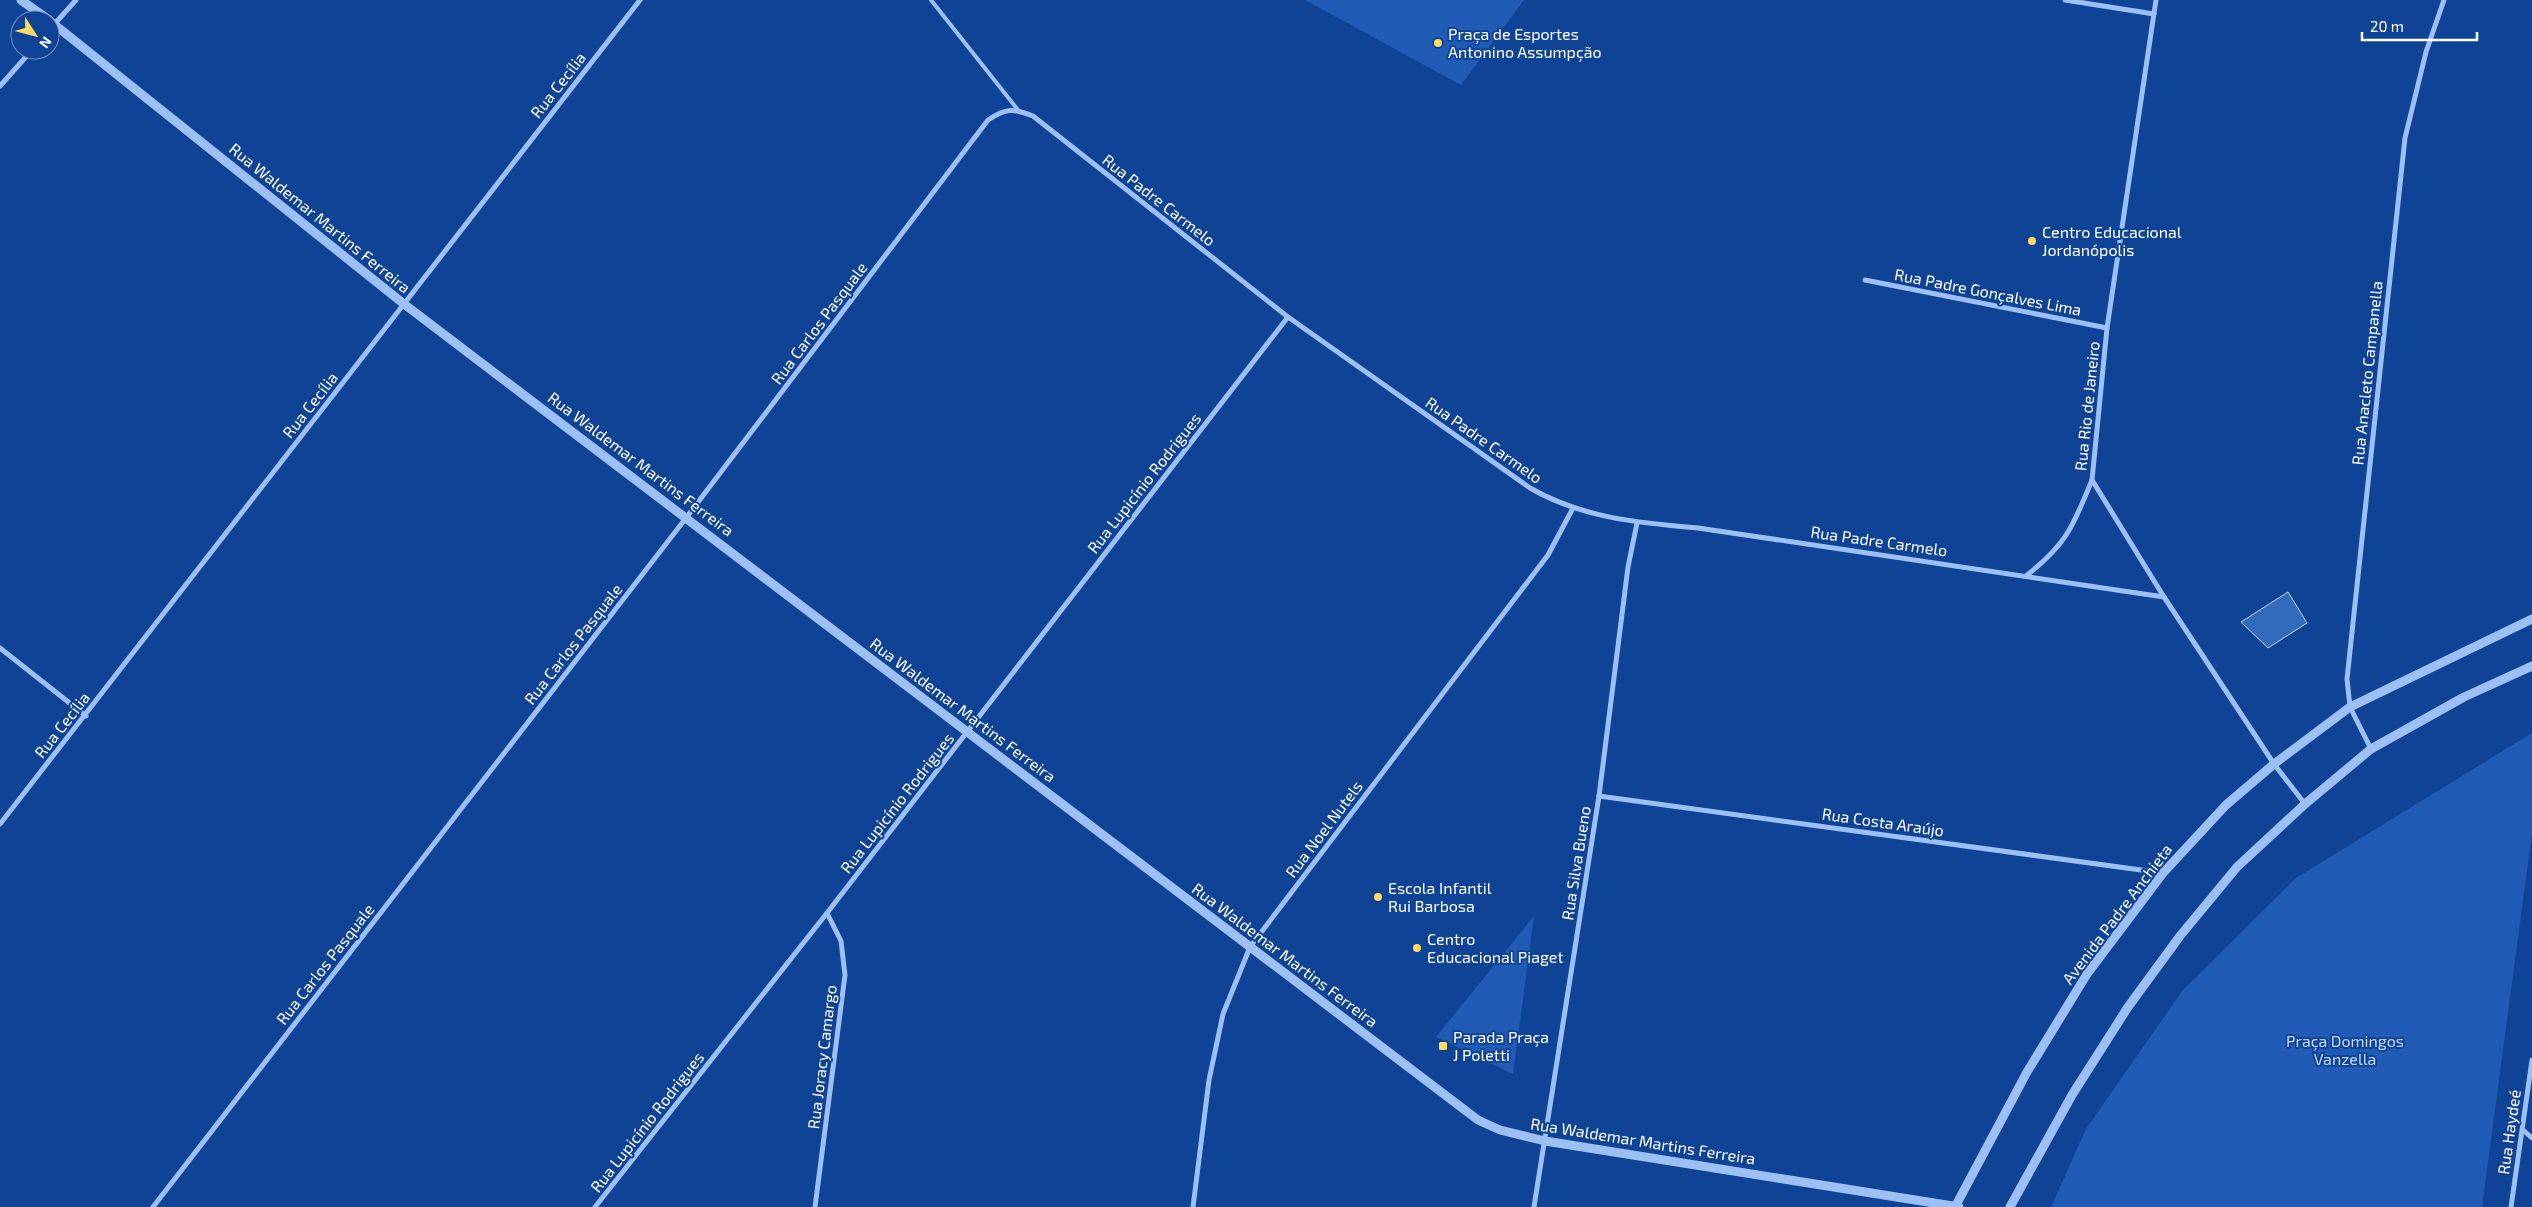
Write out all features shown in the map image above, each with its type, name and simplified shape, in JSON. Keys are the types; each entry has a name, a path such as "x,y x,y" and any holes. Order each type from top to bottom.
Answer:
{"street":[{"name":"Rua Waldemar Martins Ferreira","path":"21,0 34,10"},
{"path":"60,15 76,0"},
{"name":"Rua Cecília","path":"0,824 86,716 640,0"},
{"path":"2065,0 2154,14"},
{"name":"Rua Rio de Janeiro","path":"2156,0 2107,328 2092,480 2164,597 2274,764 2305,804"},
{"name":"Rua Anacleto Campanella","path":"2371,749 2350,707 2347,679 2405,138 2426,52 2444,0"},
{"name":"Rua Waldemar Martins Ferreira","path":"60,31 404,304 966,733 1478,1120 1500,1130 1545,1141 1955,1207"},
{"path":"0,86 23,60"},
{"name":"Rua Padre Carmelo","path":"1018,110 1033,116 1288,317 1530,488 1573,508 1637,523 1698,528 2027,575 2164,597"},
{"name":"Rua Carlos Pasquale","path":"153,1207 686,518 988,120 1002,111 1018,110"},
{"name":"Rua Padre Gonçalves Lima","path":"1865,280 2107,328"},
{"name":"Rua Lupicínio Rodrigues","path":"595,1207 827,913 1288,317"},
{"path":"2027,575 2060,546 2073,526 2092,480"},
{"name":"Rua Noel Nutels","path":"1193,1207 1209,1080 1223,1014 1250,947 1548,555 1573,508"},
{"name":"Rua Silva Bueno","path":"1534,1207 1599,796 1628,567 1637,523"},
{"name":"Avenida Padre Anchieta","path":"1955,1207 2027,1072 2086,974 2163,872 2226,805 2274,764 2350,707 2470,647 2532,619"},
{"path":"0,648 86,716"},
{"path":"2010,1207 2072,1095 2128,1007 2180,936 2237,866 2305,804 2371,749 2464,697 2532,666"},
{"name":"Rua Costa Araújo","path":"1599,796 2163,872"},
{"name":"Rua Joracy Camargo","path":"815,1207 845,975 841,941 827,913"},
{"name":"Rua Haydeé","path":"2511,1207 2532,1060"},
{"path":"2523,1130 2532,1138"}],"lane":[{"path":"931,0 1018,110"}],"green space":[{"name":"Praça de Esportes Antonino Assumpção","path":"1305,0 1524,0 1461,85"},
{"name":"Praça Domingos Vanzella","path":"2532,733 2532,833 2482,1207 2051,1207 2086,1129 2183,990 2296,878"},
{"path":"1534,916 1513,1074 1436,1037"}],"building":[{"path":"2288,592 2307,623 2268,648 2241,622"}],"place":[{"name":"Praça de Esportes Antonino Assumpção","path":"1438,43"},
{"name":"Centro Educacional Jordanópolis","path":"2032,241"},
{"name":"Escola Infantil Rui Barbosa","path":"1378,897"},
{"name":"Centro Educacional Piaget","path":"1417,948"},
{"name":"Parada Praça J Poletti","path":"1443,1046"}]}
